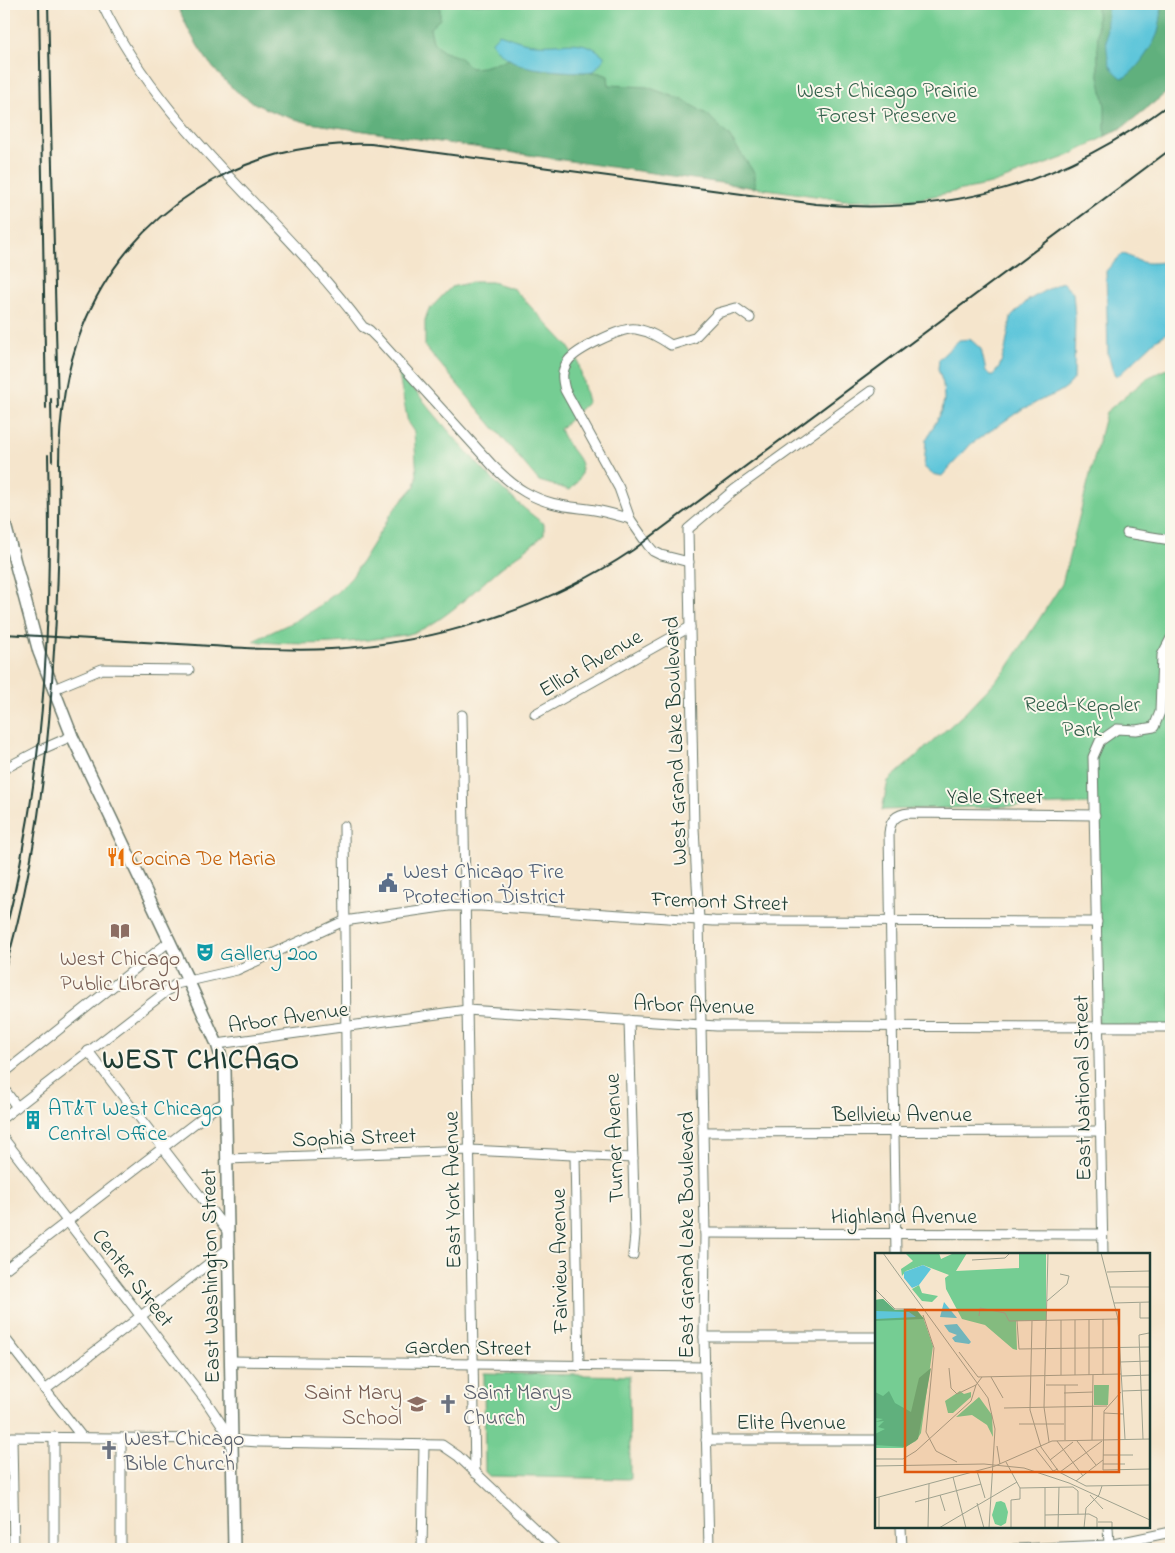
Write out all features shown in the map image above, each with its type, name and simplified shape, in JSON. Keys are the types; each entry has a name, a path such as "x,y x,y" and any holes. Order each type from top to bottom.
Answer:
{"main road":[{"name":"East Washington Street","path":"4,524 39,652 72,736 188,980 217,1044 225,1070 234,1549"}],"street":[{"path":"102,4 123,44 159,96 177,118 226,174 253,200 334,290 363,327 378,339 492,466 510,482 538,499 557,506 598,511 630,519"},
{"path":"689,562 669,558 653,551 630,519 618,488 565,390 561,374 568,360 607,335 634,328 655,334 670,345 694,338 718,313 736,308 750,318"},
{"name":"West Grand Lake Boulevard","path":"699,920 694,828 688,529 734,490 871,391"},
{"path":"1127,533 1171,540"},
{"name":"Elliot Avenue","path":"535,714 690,627"},
{"name":"East National Street","path":"1103,1253 1093,757 1100,741 1118,729 1136,730 1154,727 1160,712 1162,655 1171,638"},
{"path":"54,689 102,670 189,670"},
{"name":"East York Avenue","path":"462,715 475,1473"},
{"path":"4,769 72,736"},
{"name":"Yale Street","path":"890,921 890,827 895,818 900,815 909,813 1095,815"},
{"path":"344,826 347,1155"},
{"name":"Fremont Street","path":"4,1117 176,984 237,970 344,921 449,906 465,906 699,920 1097,922"},
{"name":"East Grand Lake Boulevard","path":"699,920 705,1233 704,1337 709,1549"},
{"path":"890,921 896,1253"},
{"path":"4,1073 170,941"},
{"name":"Arbor Avenue","path":"217,1044 467,1010 701,1025 1171,1027"},
{"name":"Turner Avenue","path":"629,1020 635,1236 633,1255"},
{"path":"88,1051 228,1233"},
{"path":"4,1089 17,1107"},
{"path":"4,1270 162,1147 216,1107 227,1102"},
{"name":"Bellview Avenue","path":"703,1132 1100,1131"},
{"name":"Center Street","path":"4,1139 206,1401 232,1440"},
{"name":"Sophia Street","path":"227,1159 469,1150 633,1158"},
{"name":"Fairview Avenue","path":"575,1156 579,1366"},
{"name":"Highland Avenue","path":"705,1233 1102,1234"},
{"path":"45,1390 229,1248"},
{"path":"4,1336 82,1437"},
{"path":"704,1337 875,1337"},
{"name":"Garden Street","path":"231,1361 705,1367"},
{"path":"14,1549 12,1437 442,1445 458,1456 556,1549"},
{"path":"54,1437 54,1549"},
{"path":"121,1438 122,1549"},
{"name":"Elite Avenue","path":"706,1440 875,1440"},
{"path":"422,1549 424,1444"},
{"path":"901,1528 902,1549"},
{"path":"1108,1528 1109,1545"},
{"path":"1014,1549 1109,1545 1171,1532"}],"green space":[{"name":"West Chicago Prairie Forest Preserve","path":"177,4 1171,4 1171,89 1123,127 1068,156 991,184 914,200 843,200 310,123 289,117 256,104 229,85 208,61 199,47"},
{"path":"177,4 440,4 440,19 430,28 433,42 444,52 459,57 471,68 483,67 510,59 526,66 543,69 600,73 608,76 609,85 647,87 683,100 708,115 729,136 755,174 755,188 310,123 289,117 256,104 229,85 208,61 199,47"},
{"path":"1097,4 1171,4 1171,89 1123,127 1105,136 1105,106 1098,71"},
{"path":"473,282 492,282 514,289 567,345 578,361 588,402 560,429 581,465 578,480 570,490 539,481 425,346 425,320 428,311 451,287"},
{"name":"Reed-Keppler Park","path":"1171,367 1171,1026 1098,1026 1094,804 882,810 888,781 965,713 1006,670 1062,584 1106,412 1149,377"},
{"path":"398,370 466,452 503,490 544,524 544,534 449,613 413,633 334,643 302,644 253,641 295,621 336,593 352,577 393,511 415,486 417,477 414,432 408,423"},
{"path":"484,1373 629,1376 630,1479 490,1476 485,1472"}],"water":[{"path":"1108,4 1162,4 1159,29 1153,44 1132,72 1122,78 1111,67 1107,54"},
{"path":"499,34 532,44 580,44 596,50 604,56 604,59 594,71 585,72 528,67 509,59 496,49 492,41"},
{"path":"1124,254 1146,263 1171,261 1171,331 1156,340 1116,376 1108,355 1106,271"},
{"path":"1063,282 1073,293 1075,316 1074,379 1062,390 1024,408 971,444 942,476 932,474 924,467 926,440 942,411 944,399 943,384 938,369 939,359 959,340 970,339 981,349 986,371 993,375 999,368 1005,350 1011,317 1027,301"}],"railway":[{"path":"39,4 46,408"},
{"path":"48,4 58,409"},
{"path":"59,466 64,396 71,362 82,329 102,287 129,249 160,217 197,190 236,169 279,154 324,146 371,144 816,204 914,205 960,199 1004,188 1047,174 1089,155 1130,131 1171,103"},
{"path":"4,634 247,648 331,649 411,639 450,631 527,606 564,590 633,550 1171,149"},
{"path":"51,399 52,461"},
{"path":"4,934 18,876 32,793 43,697 49,552 48,455"},
{"path":"4,972 31,859 43,782 55,640 59,459"}],"place":[{"name":"Cocina De Maria","path":"116,857"},
{"name":"West Chicago Fire Protection District","path":"388,883"},
{"name":"West Chicago Public Library","path":"120,931"},
{"name":"Gallery 200","path":"205,952"},
{"name":"AT&T West Chicago Central Office","path":"33,1120"},
{"name":"Saint Mary School","path":"417,1404"},
{"name":"Saint Marys Church","path":"448,1404"},
{"name":"West Chicago Bible Church","path":"109,1450"}],"district":[{"name":"WEST CHICAGO","path":"201,1058"}]}
